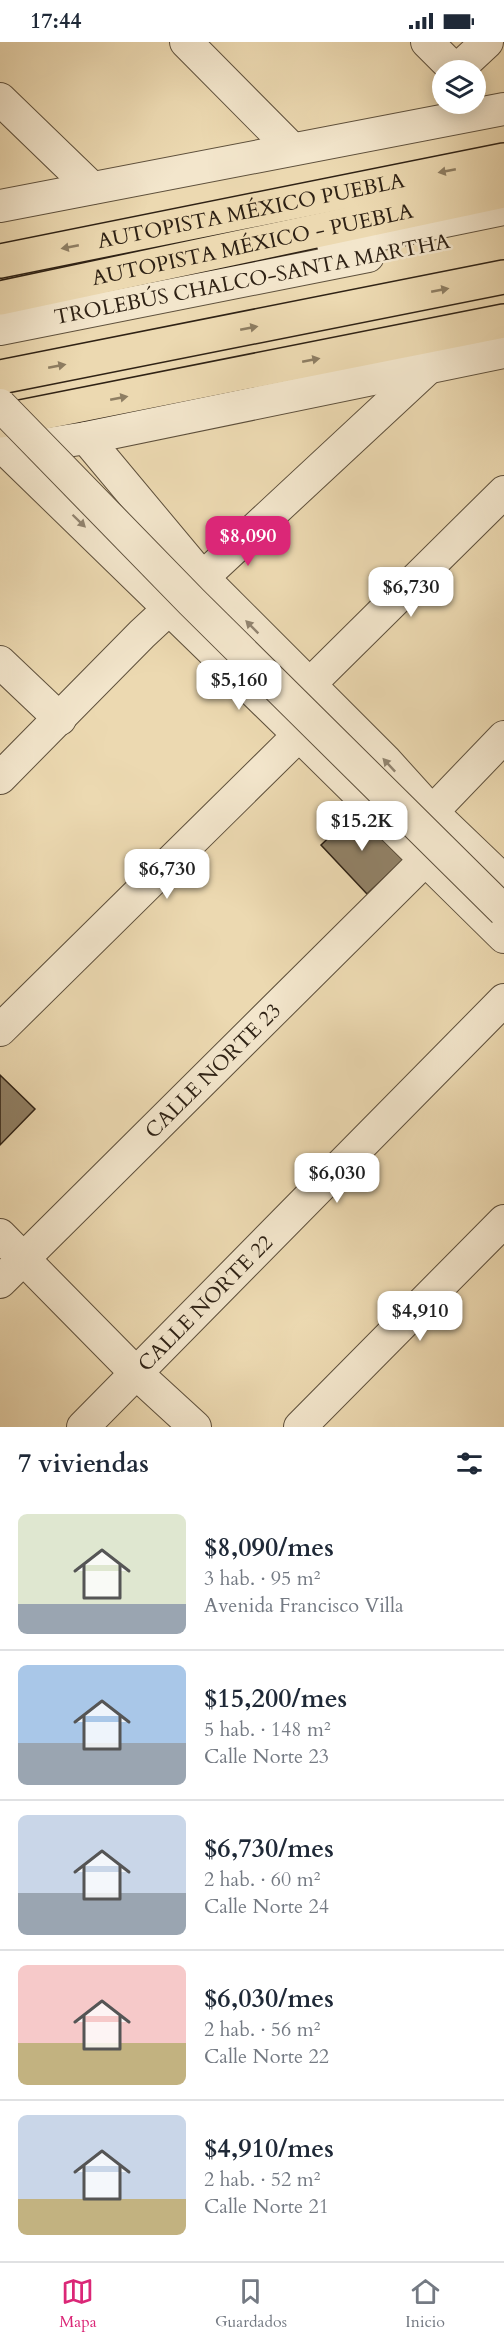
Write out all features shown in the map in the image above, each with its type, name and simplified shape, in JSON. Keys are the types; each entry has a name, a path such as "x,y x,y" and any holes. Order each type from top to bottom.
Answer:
{"highway":[{"name":"AUTOPISTA MÉXICO PUEBLA","path":"0,261 504,160"},
{"name":"AUTOPISTA MÉXICO - PUEBLA","path":"0,298 504,191"},
{"path":"0,377 504,277"},
{"path":"2,441 504,321"}],"street":[{"path":"186,42 292,149"},
{"path":"427,42 446,60"},
{"path":"467,60 487,42"},
{"path":"0,99 92,188"},
{"path":"0,206 292,149 491,103"},
{"path":"0,311 504,209"},
{"name":"TROLEBÚS CHALCO-SANTA MARTHA","path":"0,330 504,228"},
{"path":"0,778 202,576 470,329"},
{"path":"2,441 86,438 504,352"},
{"path":"0,405 192,602 504,911"},
{"path":"86,438 202,576 385,760 432,812 504,881"},
{"path":"2,441 51,494 504,937"},
{"path":"51,494 58,477 71,465 88,460 106,462"},
{"path":"0,1030 299,735 309,685 504,492"},
{"path":"0,662 60,719"},
{"path":"432,812 504,737"},
{"name":"CALLE NORTE 23","path":"0,1282 426,859"},
{"name":"CALLE NORTE 22","path":"83,1427 504,1000"},
{"path":"300,1427 504,1221"},
{"path":"0,1235 135,1372 195,1427"}],"building":[{"path":"357,811 403,860 367,894 321,845"},
{"path":"0,1075 35,1109 0,1145"}]}
